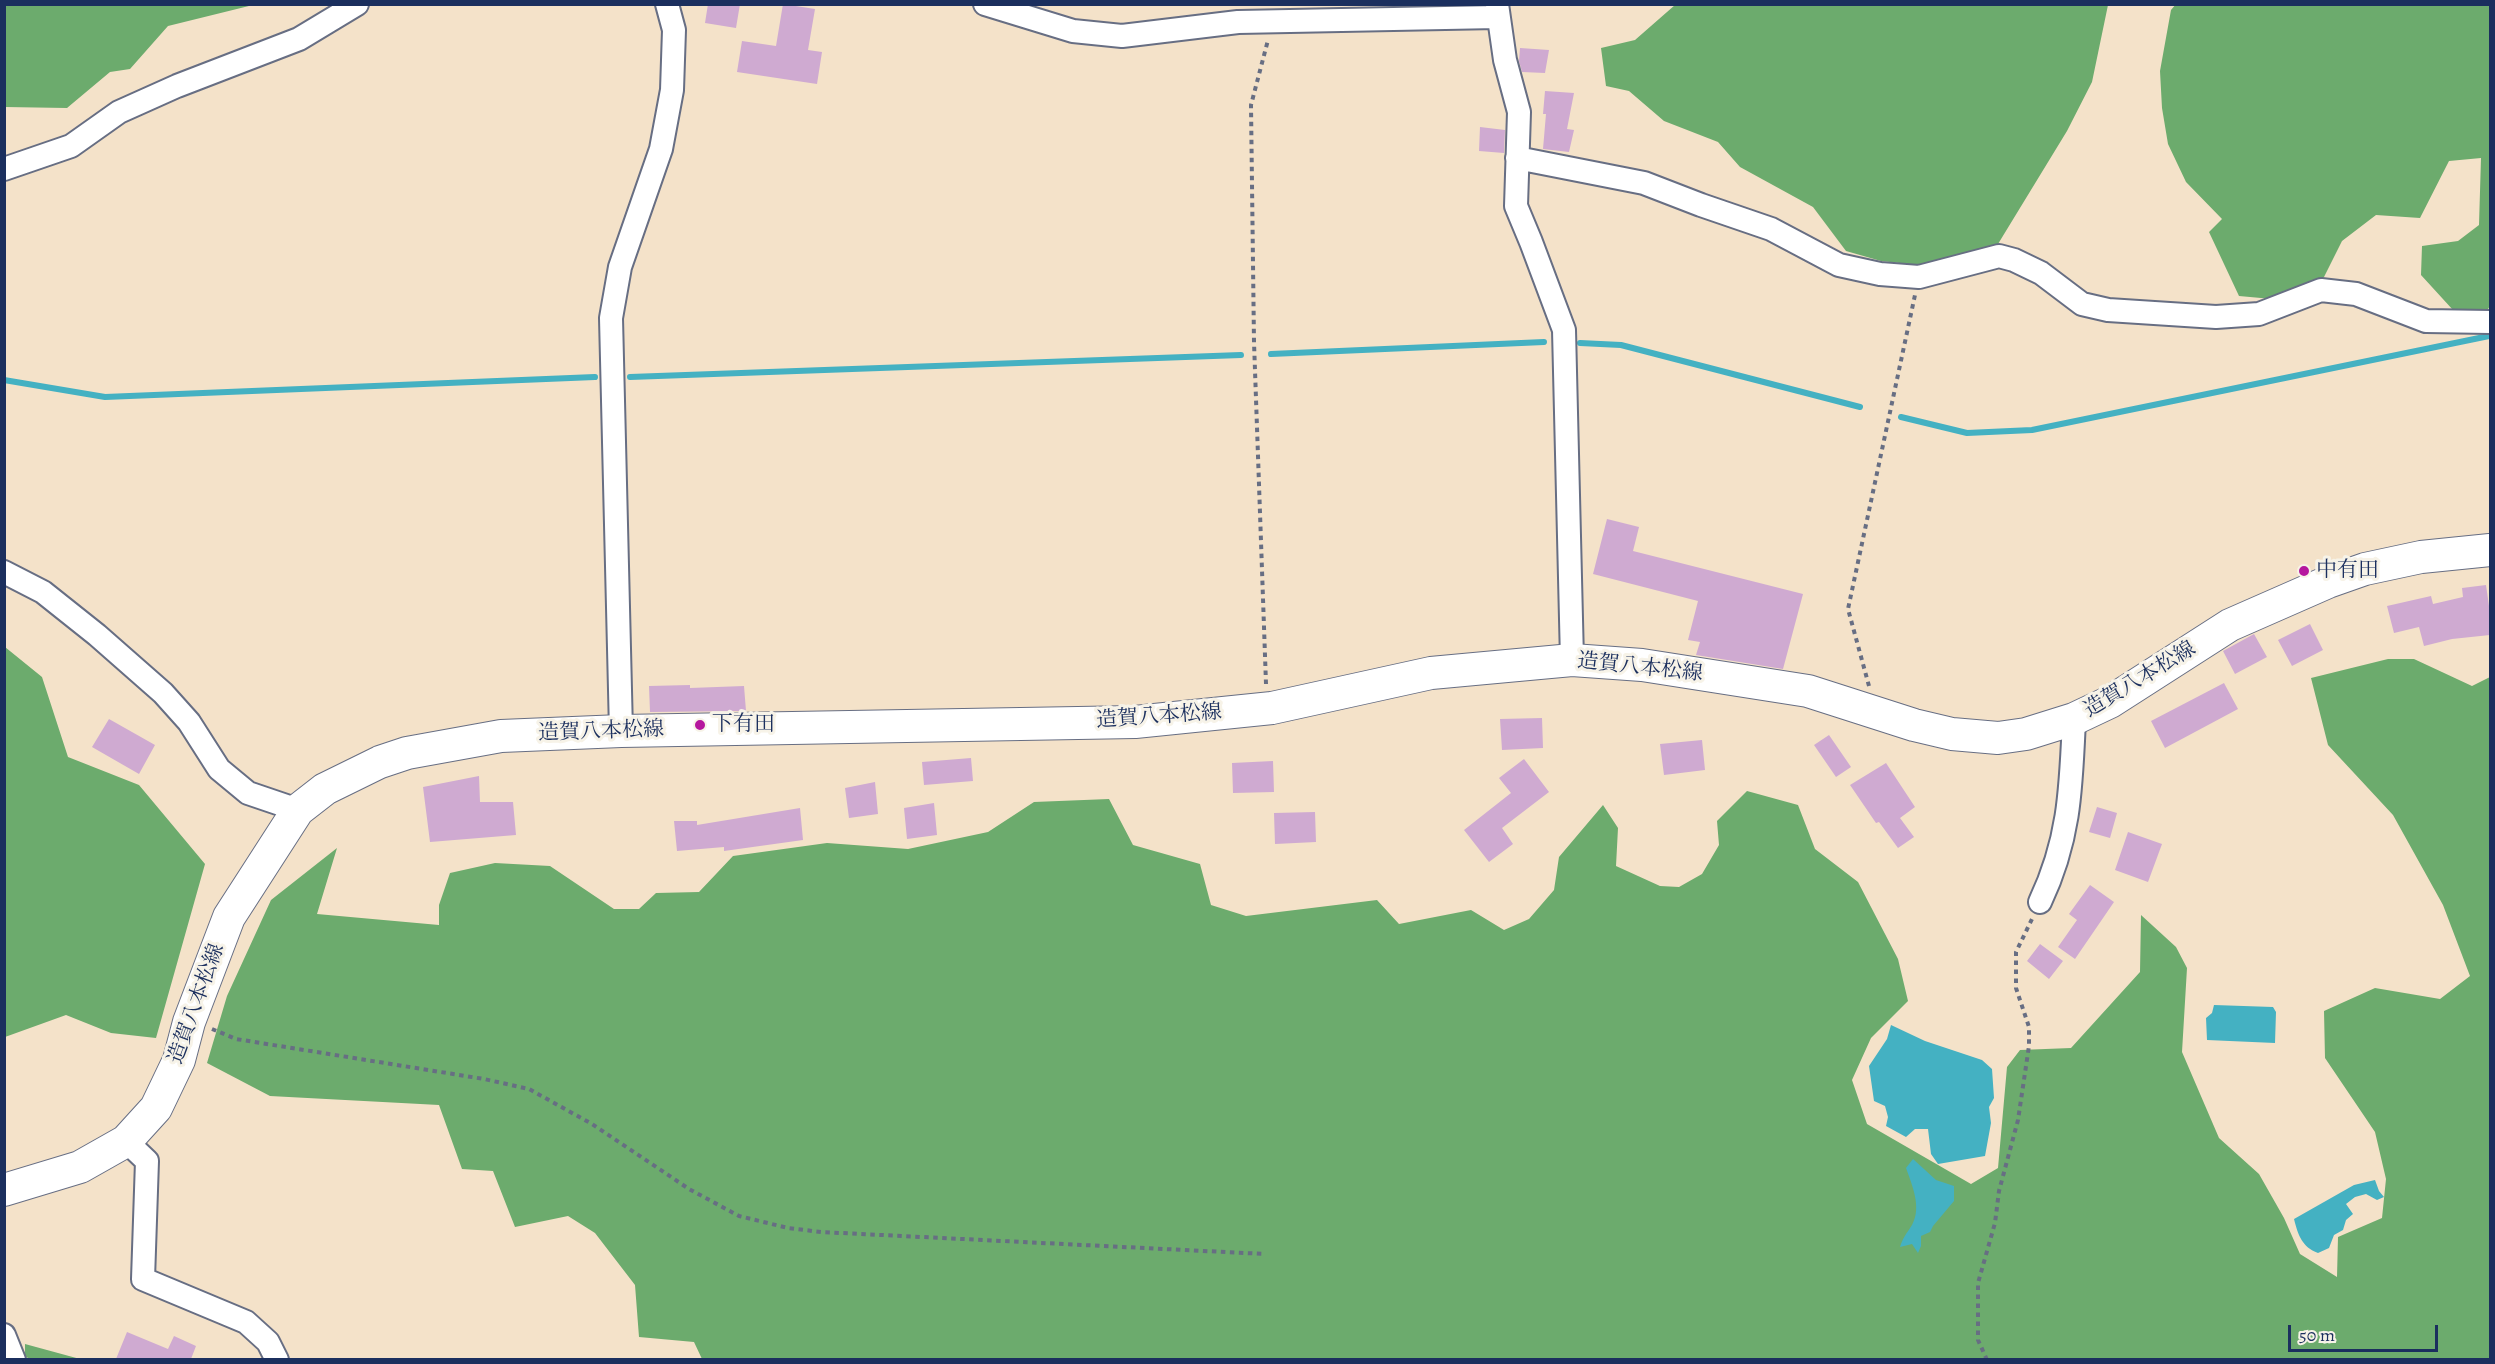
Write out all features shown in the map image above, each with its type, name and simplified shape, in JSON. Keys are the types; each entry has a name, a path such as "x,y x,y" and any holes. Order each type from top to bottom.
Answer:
{"main road":[{"name":"造賀八本松線","path":"4,1190 81,1167 126,1141 156,1108 179,1059 189,1022 229,917 298,810 325,789 380,762 407,753 501,736 621,731 1135,722 1272,708 1431,673 1572,660 1642,665 1808,691 1914,725 1952,734 1998,738 2026,734 2074,719 2110,702 2230,625 2289,598 2364,569 2421,557 2490,550"}],"street":[{"path":"4,169 71,146 119,112 177,86 299,39 357,4"},
{"path":"621,731 611,318 620,267 661,149 670,102 674,30 667,4"},
{"path":"985,4 1073,31 1122,36 1238,22 1497,11 1519,112 1515,206 1531,242 1563,330 1572,660"},
{"path":"1517,158 1644,183 1701,206 1771,229 1839,265 1880,274 1919,277 1999,256 2014,260 2041,273 2082,304 2108,310 2216,317 2259,314 2321,290 2356,294 2426,321 2490,322"},
{"path":"4,572 44,592 98,635 163,693 189,722 219,769 248,793 298,810"},
{"path":"2040,902 2055,870 2068,816 2074,719"},
{"path":"126,1141 147,1161 143,1279 246,1322 268,1342 277,1359"},
{"path":"4,1335 14,1359"}],"path":[{"path":"1272,708 1266,691 1254,342 1251,105 1273,22"},
{"path":"1862,709 1871,691 1848,609 1919,277"},
{"path":"1988,1359 1978,1340 1978,1283 1995,1223 1999,1191 2018,1120 2029,1046 2029,1027 2016,988 2016,952 2040,902"},
{"path":"189,1022 207,1026 236,1039 484,1079 529,1089 592,1124 689,1189 739,1216 788,1228 821,1232 927,1235 1028,1243 1076,1243 1097,1247 1265,1254"}],"green space":[{"path":"5,4 253,5 168,26 130,69 110,72 67,108 5,107"},
{"path":"2176,4 2490,5 2490,306 2488,309 2453,310 2421,275 2422,246 2458,241 2479,225 2481,158 2449,161 2420,218 2376,215 2342,241 2324,277 2272,299 2239,296 2209,232 2222,219 2186,182 2168,144 2162,108 2160,71 2171,10"},
{"path":"1675,5 2108,5 2092,82 2067,131 1998,244 1918,265 1881,261 1846,251 1813,207 1740,167 1718,142 1664,121 1629,91 1606,86 1601,48 1635,40"},
{"path":"5,647 42,677 68,757 139,785 205,864 156,1038 111,1033 66,1015 5,1037"},
{"path":"2388,659 2414,659 2472,686 2490,677 2490,1359 702,1359 694,1342 639,1337 635,1285 595,1233 568,1216 515,1227 493,1171 462,1169 439,1105 270,1096 207,1063 227,996 271,900 337,848 317,914 439,925 439,905 450,873 495,863 550,866 614,909 639,909 656,893 699,892 733,856 827,843 908,849 988,832 1034,802 1109,799 1133,845 1200,864 1211,905 1246,916 1377,900 1399,924 1471,910 1504,930 1529,919 1554,890 1559,857 1603,805 1618,828 1616,866 1660,886 1679,887 1702,874 1719,845 1717,821 1747,791 1798,805 1815,849 1858,882 1898,959 1908,1001 1871,1038 1852,1080 1867,1124 1971,1184 1998,1168 2007,1067 2020,1050 2071,1048 2140,972 2141,915 2176,947 2187,968 2182,1052 2219,1138 2259,1174 2284,1218 2300,1254 2337,1277 2338,1237 2382,1218 2386,1179 2375,1132 2325,1058 2324,1011 2375,988 2440,999 2470,976 2443,905 2393,815 2328,745 2311,678"},
{"path":"25,1344 80,1359 32,1359 25,1357"}],"water":[{"path":"2214,1005 2273,1007 2276,1012 2275,1043 2207,1040 2206,1018 2212,1013"},
{"path":"1891,1025 1925,1041 1982,1060 1992,1069 1994,1098 1989,1107 1991,1123 1985,1156 1938,1164 1931,1154 1928,1129 1915,1129 1906,1137 1886,1126 1888,1117 1885,1106 1874,1101 1869,1066 1887,1039"},
{"path":"1913,1159 1936,1180 1954,1186 1954,1201 1930,1232 1921,1236 1918,1253 1912,1244 1900,1247 1915,1218 1915,1196 1906,1168"},
{"path":"2375,1180 2384,1197 2377,1200 2366,1194 2355,1197 2346,1204 2353,1214 2346,1220 2343,1230 2334,1235 2329,1248 2318,1253 2304,1244 2294,1219 2354,1185"}],"building":[{"path":"708,4 740,4 736,28 705,23"},
{"path":"783,4 815,9 808,50 822,52 817,84 737,72 742,41 776,46"},
{"path":"1520,48 1549,50 1545,73 1522,72 1519,61"},
{"path":"1545,91 1574,93 1567,129 1574,130 1569,152 1543,149"},
{"path":"1480,127 1505,130 1504,153 1479,151"},
{"path":"1607,519 1639,527 1633,551 1803,594 1783,669 1696,655 1700,642 1688,640 1698,601 1593,574"},
{"path":"2486,585 2490,606 2490,635 2452,639 2424,646 2419,627 2394,633 2387,606 2431,596 2433,604 2463,597 2462,588"},
{"path":"2310,624 2323,650 2292,666 2278,640"},
{"path":"2254,634 2267,657 2235,674 2223,651"},
{"path":"2224,683 2238,709 2165,748 2151,721"},
{"path":"690,685 690,688 744,686 746,711 650,712 649,686"},
{"path":"1542,718 1543,748 1502,750 1500,719"},
{"path":"109,719 155,745 139,774 92,747"},
{"path":"1829,735 1851,767 1836,777 1814,745"},
{"path":"1702,740 1705,770 1664,775 1660,744"},
{"path":"971,758 973,781 924,785 922,762"},
{"path":"1524,759 1549,792 1502,828 1513,844 1489,862 1464,830 1511,793 1499,778"},
{"path":"1273,761 1274,792 1233,793 1232,763"},
{"path":"1886,763 1915,807 1900,818 1914,837 1898,848 1879,822 1876,823 1850,785"},
{"path":"479,776 480,802 513,802 516,835 430,842 423,787"},
{"path":"875,782 878,814 849,818 845,788"},
{"path":"934,803 937,835 907,839 904,808"},
{"path":"2097,807 2117,813 2110,838 2089,832"},
{"path":"800,808 803,840 724,851 724,847 677,851 674,821 697,821 697,825"},
{"path":"1315,812 1316,842 1275,844 1274,813"},
{"path":"2128,832 2162,844 2148,882 2115,870"},
{"path":"2090,885 2114,902 2075,959 2058,947 2077,920 2069,914"},
{"path":"2040,944 2063,961 2049,979 2027,961"},
{"path":"127,1332 168,1349 174,1336 196,1346 191,1359 116,1359"}],"waterway":[{"path":"1901,417 1967,433 2032,430 2489,336"},
{"path":"1271,354 1544,342"},
{"path":"1580,343 1621,345 1860,407"},
{"path":"630,377 1241,355"},
{"path":"4,380 105,397 595,377"}],"place":[{"name":"中有田","path":"2304,571"},
{"name":"下有田","path":"700,725"}]}
